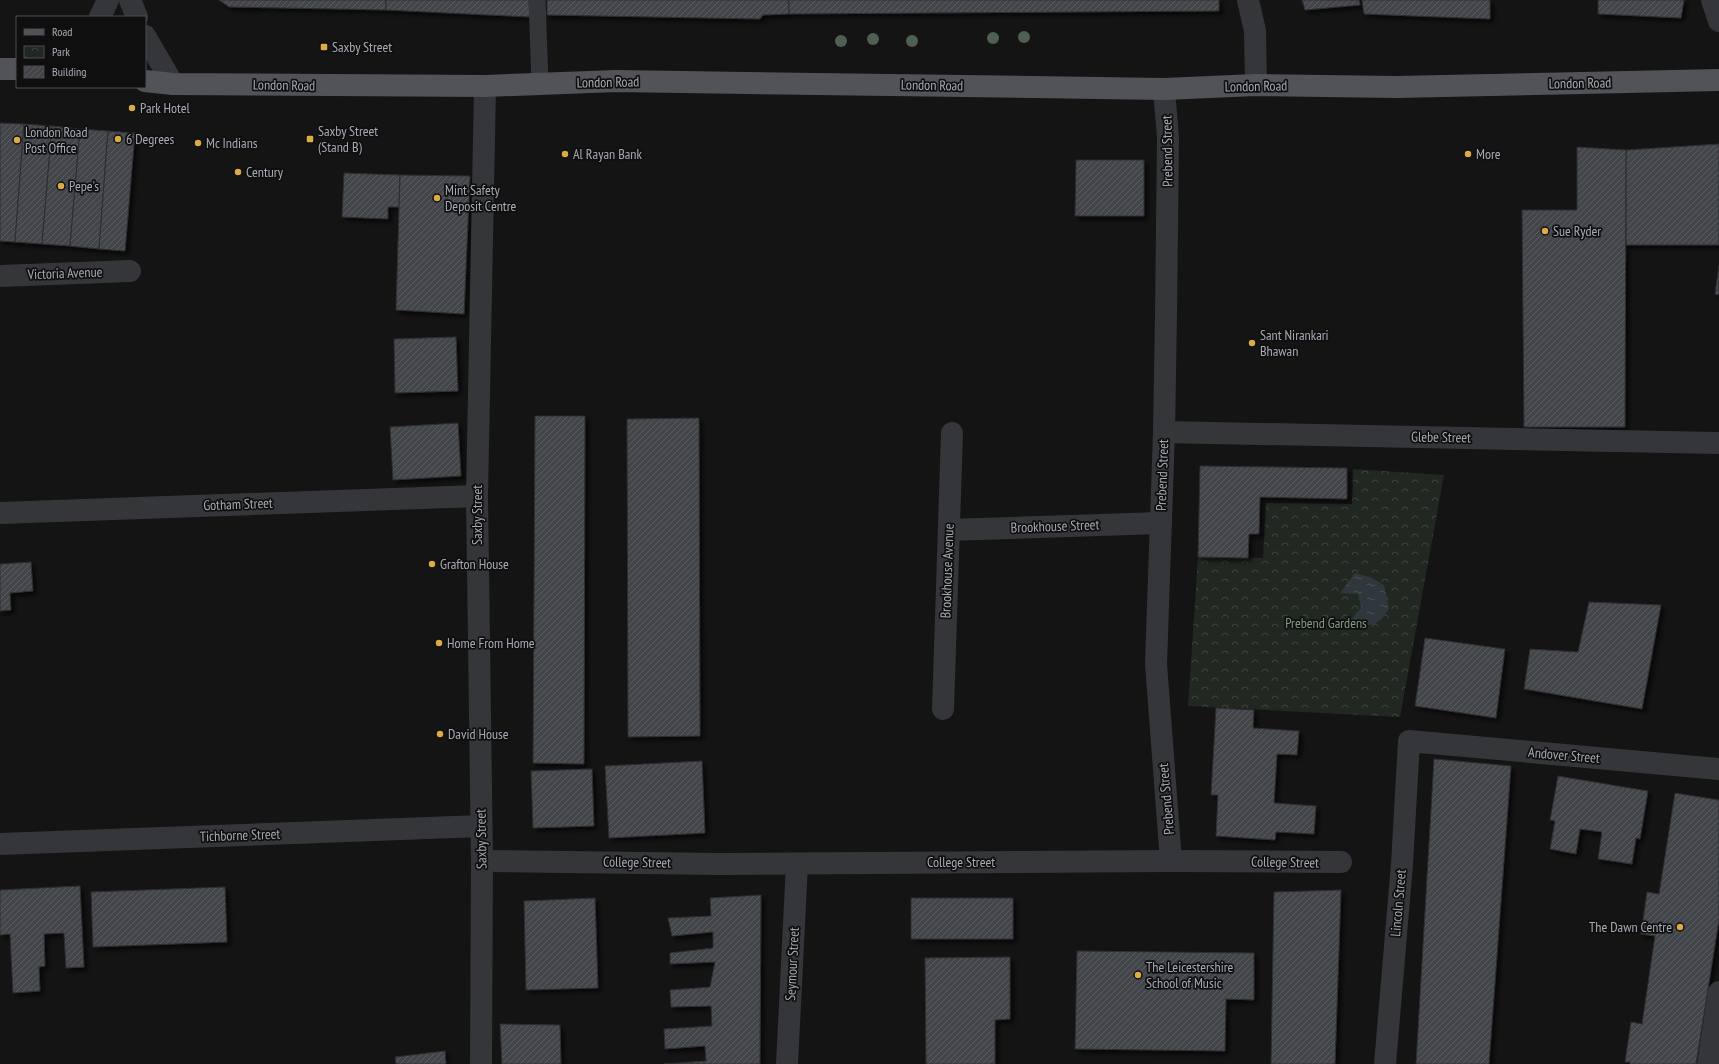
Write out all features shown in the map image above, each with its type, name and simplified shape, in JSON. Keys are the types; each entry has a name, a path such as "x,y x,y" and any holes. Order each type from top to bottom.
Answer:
{"main road":[{"path":"0,69 16,69"},
{"name":"London Road","path":"146,82 173,84 485,86 616,81 1164,89 1256,85 1396,86 1719,80"}],"street":[{"path":"100,16 108,0"},
{"path":"130,0 137,16"},
{"path":"1248,0 1255,31 1256,85"},
{"path":"1712,0 1719,21"},
{"path":"146,38 173,84"},
{"name":"Saxby Street","path":"481,1064 482,861 477,496 485,86"},
{"name":"Prebend Street","path":"1164,89 1168,138 1164,432 1156,664 1171,861"},
{"name":"Victoria Avenue","path":"0,276 130,271"},
{"name":"Glebe Street","path":"1164,432 1719,444"},
{"name":"Brookhouse Avenue","path":"943,709 952,433"},
{"name":"Gotham Street","path":"0,513 477,496"},
{"name":"Brookhouse Street","path":"948,530 1161,523"},
{"name":"Andover Street","path":"1409,741 1719,769"},
{"name":"Lincoln Street","path":"1385,1064 1402,864 1409,741"},
{"name":"Tichborne Street","path":"0,844 481,826"},
{"name":"College Street","path":"482,861 797,864 1171,861 1341,862"},
{"name":"Seymour Street","path":"787,1064 797,864"},
{"path":"1708,1064 1719,992"}],"lane":[{"path":"537,0 540,84"}],"green space":[{"name":"Prebend Gardens","path":"1353,469 1444,475 1400,717 1188,706 1198,557 1263,558 1266,503 1352,504"}],"water":[{"path":"1355,573 1370,577 1384,585 1389,609 1378,622 1374,624 1365,626 1352,625 1350,620 1361,608 1358,594 1340,593"}],"building":[{"path":"219,0 386,0 386,10 229,7"},
{"path":"386,0 529,0 530,17 386,10"},
{"path":"547,0 789,0 789,14 763,15 760,19 547,15"},
{"path":"789,0 1219,0 1219,11 789,14"},
{"path":"1302,0 1359,0 1360,5 1305,10"},
{"path":"1362,0 1490,0 1490,19 1364,14"},
{"path":"1598,0 1684,0 1681,18 1598,14"},
{"path":"0,123 24,124 15,242 0,241"},
{"path":"24,124 52,126 42,244 15,242"},
{"name":"Pepe's","path":"52,126 80,129 70,246 42,244"},
{"path":"80,129 108,131 99,249 70,246"},
{"path":"108,131 135,133 125,251 99,249"},
{"path":"1719,144 1719,245 1626,245 1626,150"},
{"path":"1577,147 1626,150 1625,427 1524,427 1522,210 1577,210"},
{"path":"1076,160 1144,160 1144,216 1075,216"},
{"path":"344,173 400,175 399,207 388,207 388,219 342,217"},
{"path":"400,175 470,176 464,314 396,310"},
{"path":"1719,265 1719,295 1715,294"},
{"path":"456,337 458,391 395,393 394,339"},
{"path":"535,416 585,416 584,764 533,763"},
{"path":"699,418 700,736 628,737 627,419"},
{"path":"458,423 461,476 393,480 390,427"},
{"path":"1200,466 1347,468 1347,499 1260,497 1259,534 1249,534 1248,558 1198,557"},
{"path":"31,562 33,591 10,593 11,610 0,611 0,564"},
{"path":"1589,602 1661,605 1642,709 1524,689 1530,649 1578,652"},
{"path":"1425,638 1505,649 1496,718 1415,706"},
{"path":"1216,708 1254,710 1253,728 1299,731 1297,755 1277,754 1274,803 1316,806 1314,834 1276,832 1275,840 1216,836 1218,795 1211,795"},
{"path":"1434,759 1511,766 1489,1064 1416,1064"},
{"path":"702,761 705,833 609,838 605,766"},
{"path":"592,769 594,826 533,828 531,771"},
{"path":"1558,776 1648,791 1640,839 1636,838 1632,864 1598,859 1602,832 1580,829 1576,854 1550,849 1555,821 1550,820"},
{"name":"The Dawn Centre","path":"1675,793 1719,800 1719,920 1696,1064 1630,1064 1630,1062 1625,1062 1631,1022 1642,1024 1655,936 1641,934 1647,892 1659,894"},
{"path":"80,886 84,967 66,968 64,933 44,934 45,966 39,967 40,991 13,993 10,934 0,935 0,890"},
{"path":"225,887 227,942 93,947 91,892"},
{"path":"1341,890 1335,1064 1271,1064 1274,892"},
{"path":"761,895 760,1064 664,1064 706,1061 705,1046 665,1049 664,1029 712,1026 711,1006 671,1007 670,990 710,987 715,962 670,964 670,953 713,948 713,932 672,936 668,918 711,916 710,898"},
{"path":"595,898 598,988 526,990 524,901"},
{"path":"911,898 1013,898 1013,939 911,939"},
{"path":"1077,951 1254,953 1254,1000 1226,999 1225,1051 1075,1049"},
{"path":"1010,957 1010,1019 995,1020 995,1064 926,1064 925,958"},
{"path":"500,1024 560,1025 561,1064 502,1064"},
{"path":"445,1051 446,1064 396,1064 395,1057"}],"place":[{"name":"Saxby Street","path":"324,47"},
{"name":"Park Hotel","path":"132,108"},
{"name":"6 Degrees","path":"118,139"},
{"name":"Saxby Street (Stand B)","path":"310,139"},
{"name":"London Road Post Office","path":"17,140"},
{"name":"Mc Indians","path":"198,143"},
{"name":"Al Rayan Bank","path":"565,154"},
{"name":"More","path":"1468,154"},
{"name":"Century","path":"238,172"},
{"name":"Pepe's","path":"61,186"},
{"name":"Mint Safety Deposit Centre","path":"437,198"},
{"name":"Sue Ryder","path":"1545,231"},
{"name":"Sant Nirankari Bhawan","path":"1252,343"},
{"name":"Grafton House","path":"432,564"},
{"name":"Home From Home","path":"439,643"},
{"name":"David House","path":"440,734"},
{"name":"The Dawn Centre","path":"1680,927"},
{"name":"The Leicestershire School of Music","path":"1138,975"}]}
